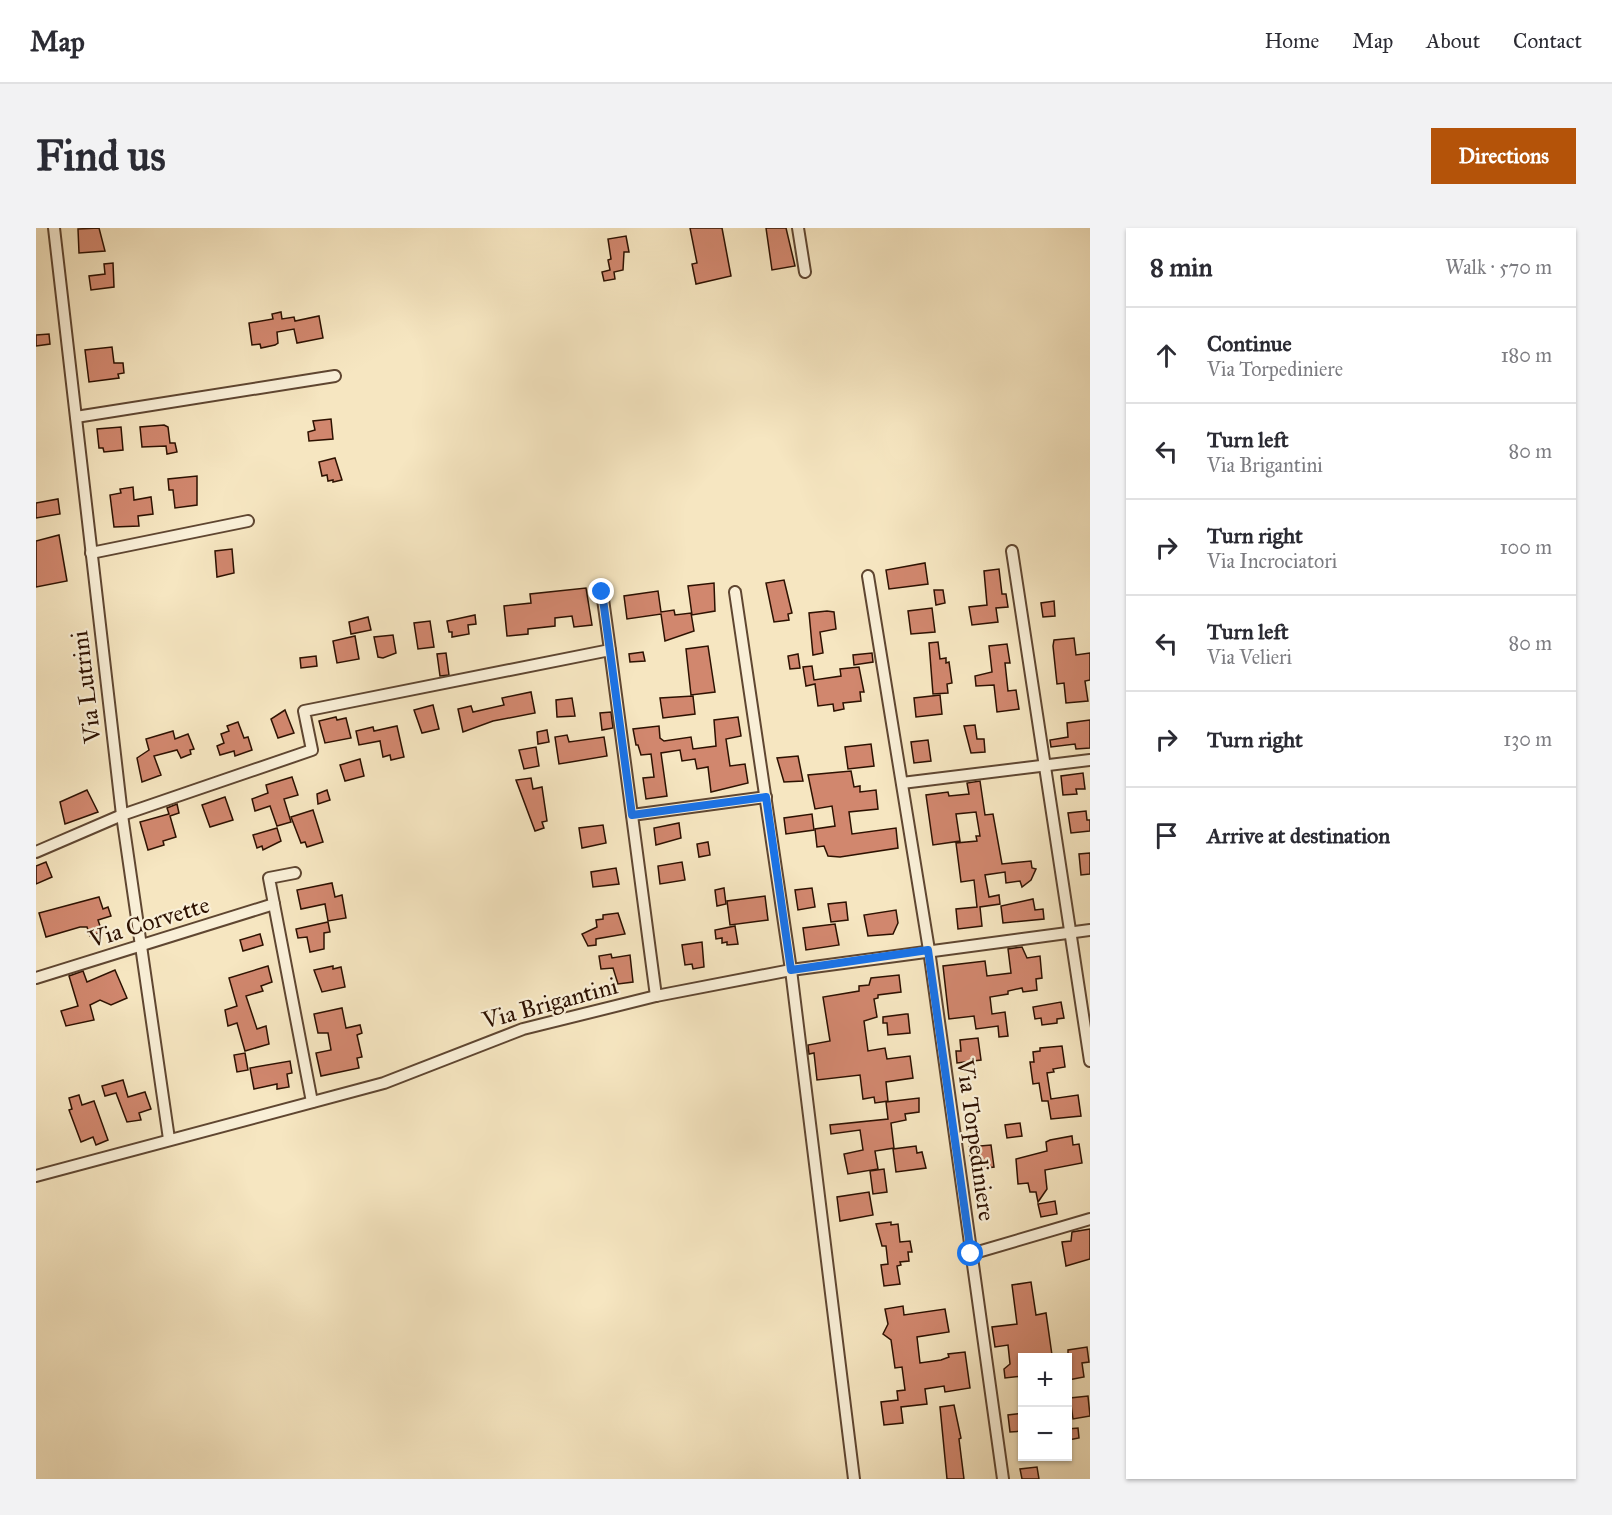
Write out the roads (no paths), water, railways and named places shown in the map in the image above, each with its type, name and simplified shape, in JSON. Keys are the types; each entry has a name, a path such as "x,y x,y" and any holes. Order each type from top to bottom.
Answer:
{"street":[{"name":"Via Lutrini","path":"54,228 122,815 169,1139"},
{"path":"798,228 805,272"},
{"path":"76,417 335,376"},
{"path":"91,553 248,521"},
{"path":"1012,550 1090,1061"},
{"name":"Via Torpediniere","path":"868,576 928,950 1003,1479"},
{"path":"602,592 656,996"},
{"path":"735,592 791,970 854,1479"},
{"path":"36,852 122,815 312,750 304,711 610,650"},
{"path":"902,783 1090,760"},
{"path":"632,815 766,797"},
{"path":"295,873 270,878 312,1102"},
{"name":"Via Corvette","path":"36,978 274,904"},
{"name":"Via Brigantini","path":"36,1176 384,1083 523,1029 656,996 791,970 1090,930"},
{"path":"971,1254 1090,1219"}]}
